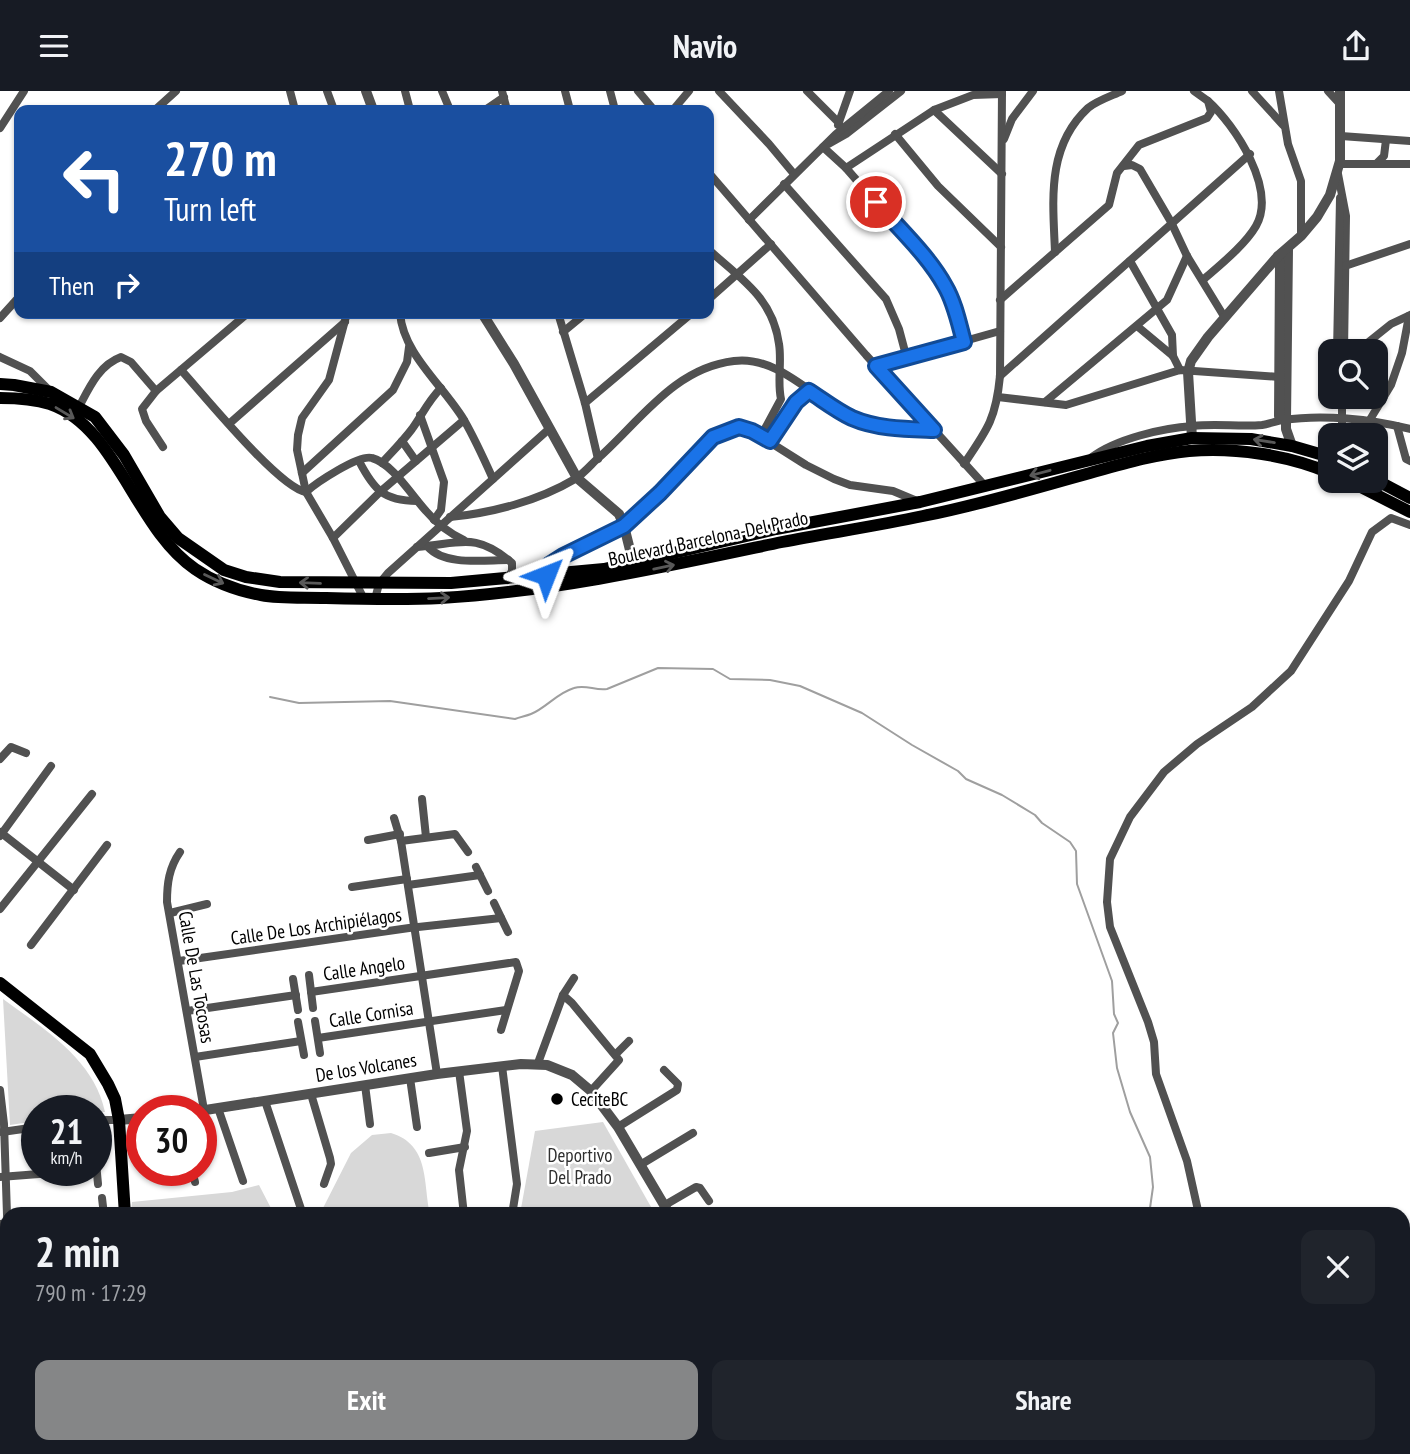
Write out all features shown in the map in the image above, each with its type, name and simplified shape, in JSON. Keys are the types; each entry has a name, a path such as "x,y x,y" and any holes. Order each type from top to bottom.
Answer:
{"main road":[{"name":"Boulevard Barcelona-Del Prado","path":"0,384 14,384 51,392 95,417 124,454 160,516 186,544 224,570 280,582 379,584 507,580 634,567 924,516 1119,465 1190,451 1251,453 1318,469"},
{"name":"Boulevard Barcelona-Del Prado","path":"0,398 32,400 53,405 74,417 91,433 111,459 172,552 196,570 236,589 263,596 438,598 508,593 582,583 776,529 986,487 1192,432 1292,446 1318,454"},
{"path":"111,459 124,454"},
{"path":"1388,486 1410,498"},
{"path":"1373,493 1410,512"},
{"path":"0,983 90,1054 108,1084 116,1102 119,1120 124,1207"}],"street":[{"path":"161,105 176,91"},
{"path":"638,91 650,105"},
{"path":"677,105 689,91"},
{"path":"719,91 794,174"},
{"path":"807,91 839,123"},
{"path":"836,134 850,91"},
{"path":"749,220 836,134 888,91"},
{"path":"823,147 846,134 901,91"},
{"path":"1002,143 1012,119 1033,91"},
{"path":"1055,252 1052,183 1066,134 1089,107 1122,91"},
{"path":"1194,91 1221,112 1250,154 1259,183 1261,210 1256,225 1203,280"},
{"path":"1252,91 1284,125"},
{"path":"1279,91 1284,125 1301,181 1301,236"},
{"path":"1328,91 1340,104"},
{"path":"1184,371 1278,256 1301,236 1317,217 1331,195 1338,168 1341,136 1340,91"},
{"path":"846,168 934,110 973,95 1002,92 998,397 990,425 964,464"},
{"path":"1000,300 1109,205 1117,173 1139,145 1207,118 1212,112 1208,101"},
{"path":"0,128 14,106"},
{"path":"934,110 1002,174"},
{"path":"895,134 938,186 1001,247"},
{"path":"1341,136 1410,141"},
{"path":"1377,163 1384,156 1386,140"},
{"path":"823,147 846,168 933,268 946,286 964,342"},
{"path":"1000,376 1250,154"},
{"path":"1338,168 1377,163 1410,164"},
{"path":"1124,166 1132,165 1140,169 1225,319"},
{"path":"1336,339 1340,195 1338,168"},
{"path":"714,179 876,366 986,487"},
{"path":"784,184 886,299 899,329 907,359"},
{"path":"1340,195 1346,216 1345,339"},
{"path":"1345,267 1407,244 1410,238"},
{"path":"714,295 771,244"},
{"path":"1284,423 1287,249"},
{"path":"714,255 754,290 772,314 780,347 781,399 761,436"},
{"path":"1045,402 1167,300 1187,256"},
{"path":"1278,256 1279,377 1284,423 1292,446"},
{"path":"1130,261 1172,335 1173,356"},
{"path":"0,318 14,303"},
{"path":"1372,339 1391,324 1409,316"},
{"path":"1368,423 1391,384 1402,353 1409,316"},
{"path":"163,447 146,421 142,409 156,391 241,319"},
{"path":"230,423 345,319"},
{"path":"346,319 338,356 329,380 302,418 297,450 306,492 357,584 370,599 379,584 417,548 437,522 441,510 444,482 420,415"},
{"path":"302,473 393,390 407,362 409,347 402,319"},
{"path":"485,319 577,478 614,507 624,526 634,567"},
{"path":"560,319 585,403 598,459"},
{"path":"564,332 579,319"},
{"path":"585,403 685,319"},
{"path":"1137,326 1173,356 1184,371 1192,432 1342,419 1370,420 1410,429"},
{"path":"876,366 1000,331"},
{"path":"409,347 464,420 492,479"},
{"path":"0,357 30,371 51,392"},
{"path":"79,407 98,373 111,361 121,357 131,362 156,391"},
{"path":"437,522 450,517 483,513 535,498 577,478 611,449 661,395 695,372 733,361 764,364 851,417 868,424 934,430"},
{"path":"181,370 283,479 306,492"},
{"path":"998,397 1066,405 1184,371 1279,377"},
{"path":"382,463 402,442 425,405 440,388"},
{"path":"770,441 796,402 809,391"},
{"path":"1342,409 1342,423"},
{"path":"333,538 381,491 464,420"},
{"path":"1397,426 1406,459 1410,461"},
{"path":"546,575 549,565 563,556 624,526 660,493 713,437 739,427 761,436 834,479 850,485 892,491 920,502"},
{"path":"450,517 549,429"},
{"path":"402,442 416,461"},
{"path":"306,492 318,482 369,457 382,463 398,477 417,501 451,534 494,549 508,560 513,567 507,580"},
{"path":"359,461 381,491 394,500 417,501"},
{"path":"892,491 893,507"},
{"path":"1197,1207 1187,1161 1156,1073 1154,1042 1148,1022 1111,927 1107,902 1110,859 1130,817 1164,772 1197,744 1252,707 1291,671 1349,581 1372,532 1391,518 1410,525"},
{"path":"417,548 464,540"},
{"path":"428,547 434,554 453,559 508,560"},
{"path":"0,759 11,747 26,753"},
{"path":"51,766 1,834 74,890"},
{"path":"0,909 92,794"},
{"path":"422,799 426,837"},
{"path":"394,818 408,882 437,1074"},
{"path":"368,840 455,834 468,852"},
{"path":"31,945 107,845"},
{"name":"Calle De Las Tocosas","path":"180,852 172,863 167,902 200,1095"},
{"path":"352,887 478,871 488,891"},
{"path":"494,903 508,932"},
{"path":"170,913 207,904"},
{"name":"Calle De Los Archipiélagos","path":"179,961 501,918"},
{"name":"Calle Angelo","path":"311,992 513,961 519,965 519,971 506,1010"},
{"path":"309,975 313,1008"},
{"path":"575,978 563,995 538,1063 572,1075 591,1091 618,1127 666,1207"},
{"path":"293,979 298,1010"},
{"path":"187,1011 296,995"},
{"path":"563,995 617,1057"},
{"path":"501,1030 506,1010"},
{"name":"Calle Cornisa","path":"318,1038 506,1010"},
{"path":"315,1021 320,1053"},
{"path":"298,1022 304,1055"},
{"path":"195,1057 301,1041"},
{"path":"591,1091 628,1041"},
{"name":"De los Volcanes","path":"218,1108 437,1074 538,1063"},
{"path":"502,1066 517,1184 513,1207"},
{"path":"618,1127 677,1090 675,1079 664,1070"},
{"path":"459,1071 467,1131 459,1170 463,1207"},
{"path":"410,1078 418,1127"},
{"path":"365,1085 370,1124"},
{"path":"0,1090 3,1176 7,1207"},
{"path":"311,1094 331,1164 324,1184"},
{"path":"265,1101 300,1207"},
{"path":"218,1108 243,1181"},
{"path":"112,1120 126,1119"},
{"path":"2,1132 21,1129"},
{"path":"640,1165 693,1133"},
{"path":"429,1153 465,1147"},
{"path":"3,1176 21,1175"},
{"path":"672,1207 696,1187 700,1188 709,1201"},
{"path":"102,1199 103,1207"},
{"path":"0,1290 0,1320"}],"green space":[{"path":"3,999 65,1047 90,1076 100,1095 21,1095 21,1123 10,1125"},
{"name":"Deportivo Del Prado","path":"603,1122 651,1207 521,1207 535,1131"},
{"path":"391,1133 413,1146 419,1155 425,1177 429,1207 324,1207 351,1153 372,1135"},
{"path":"259,1185 270,1207 132,1207 132,1202 232,1192"}],"waterway":[{"path":"270,697 299,703 390,701 515,719 529,715 574,688 607,689 658,668 713,669 730,679 770,680 800,686 862,713 958,771 966,779 1002,795 1035,815 1070,842 1076,851 1077,884 1112,981 1114,1014 1118,1023 1113,1033 1117,1068 1130,1112 1150,1157 1153,1187 1150,1207"}],"place":[{"name":"CeciteBC","path":"557,1099"}],"route":[{"path":"546,575 549,565 563,556 624,526 660,493 713,437 739,427 770,441 796,402 809,391 851,417 868,424 934,430 876,366 964,342 946,286 876,202"}]}
